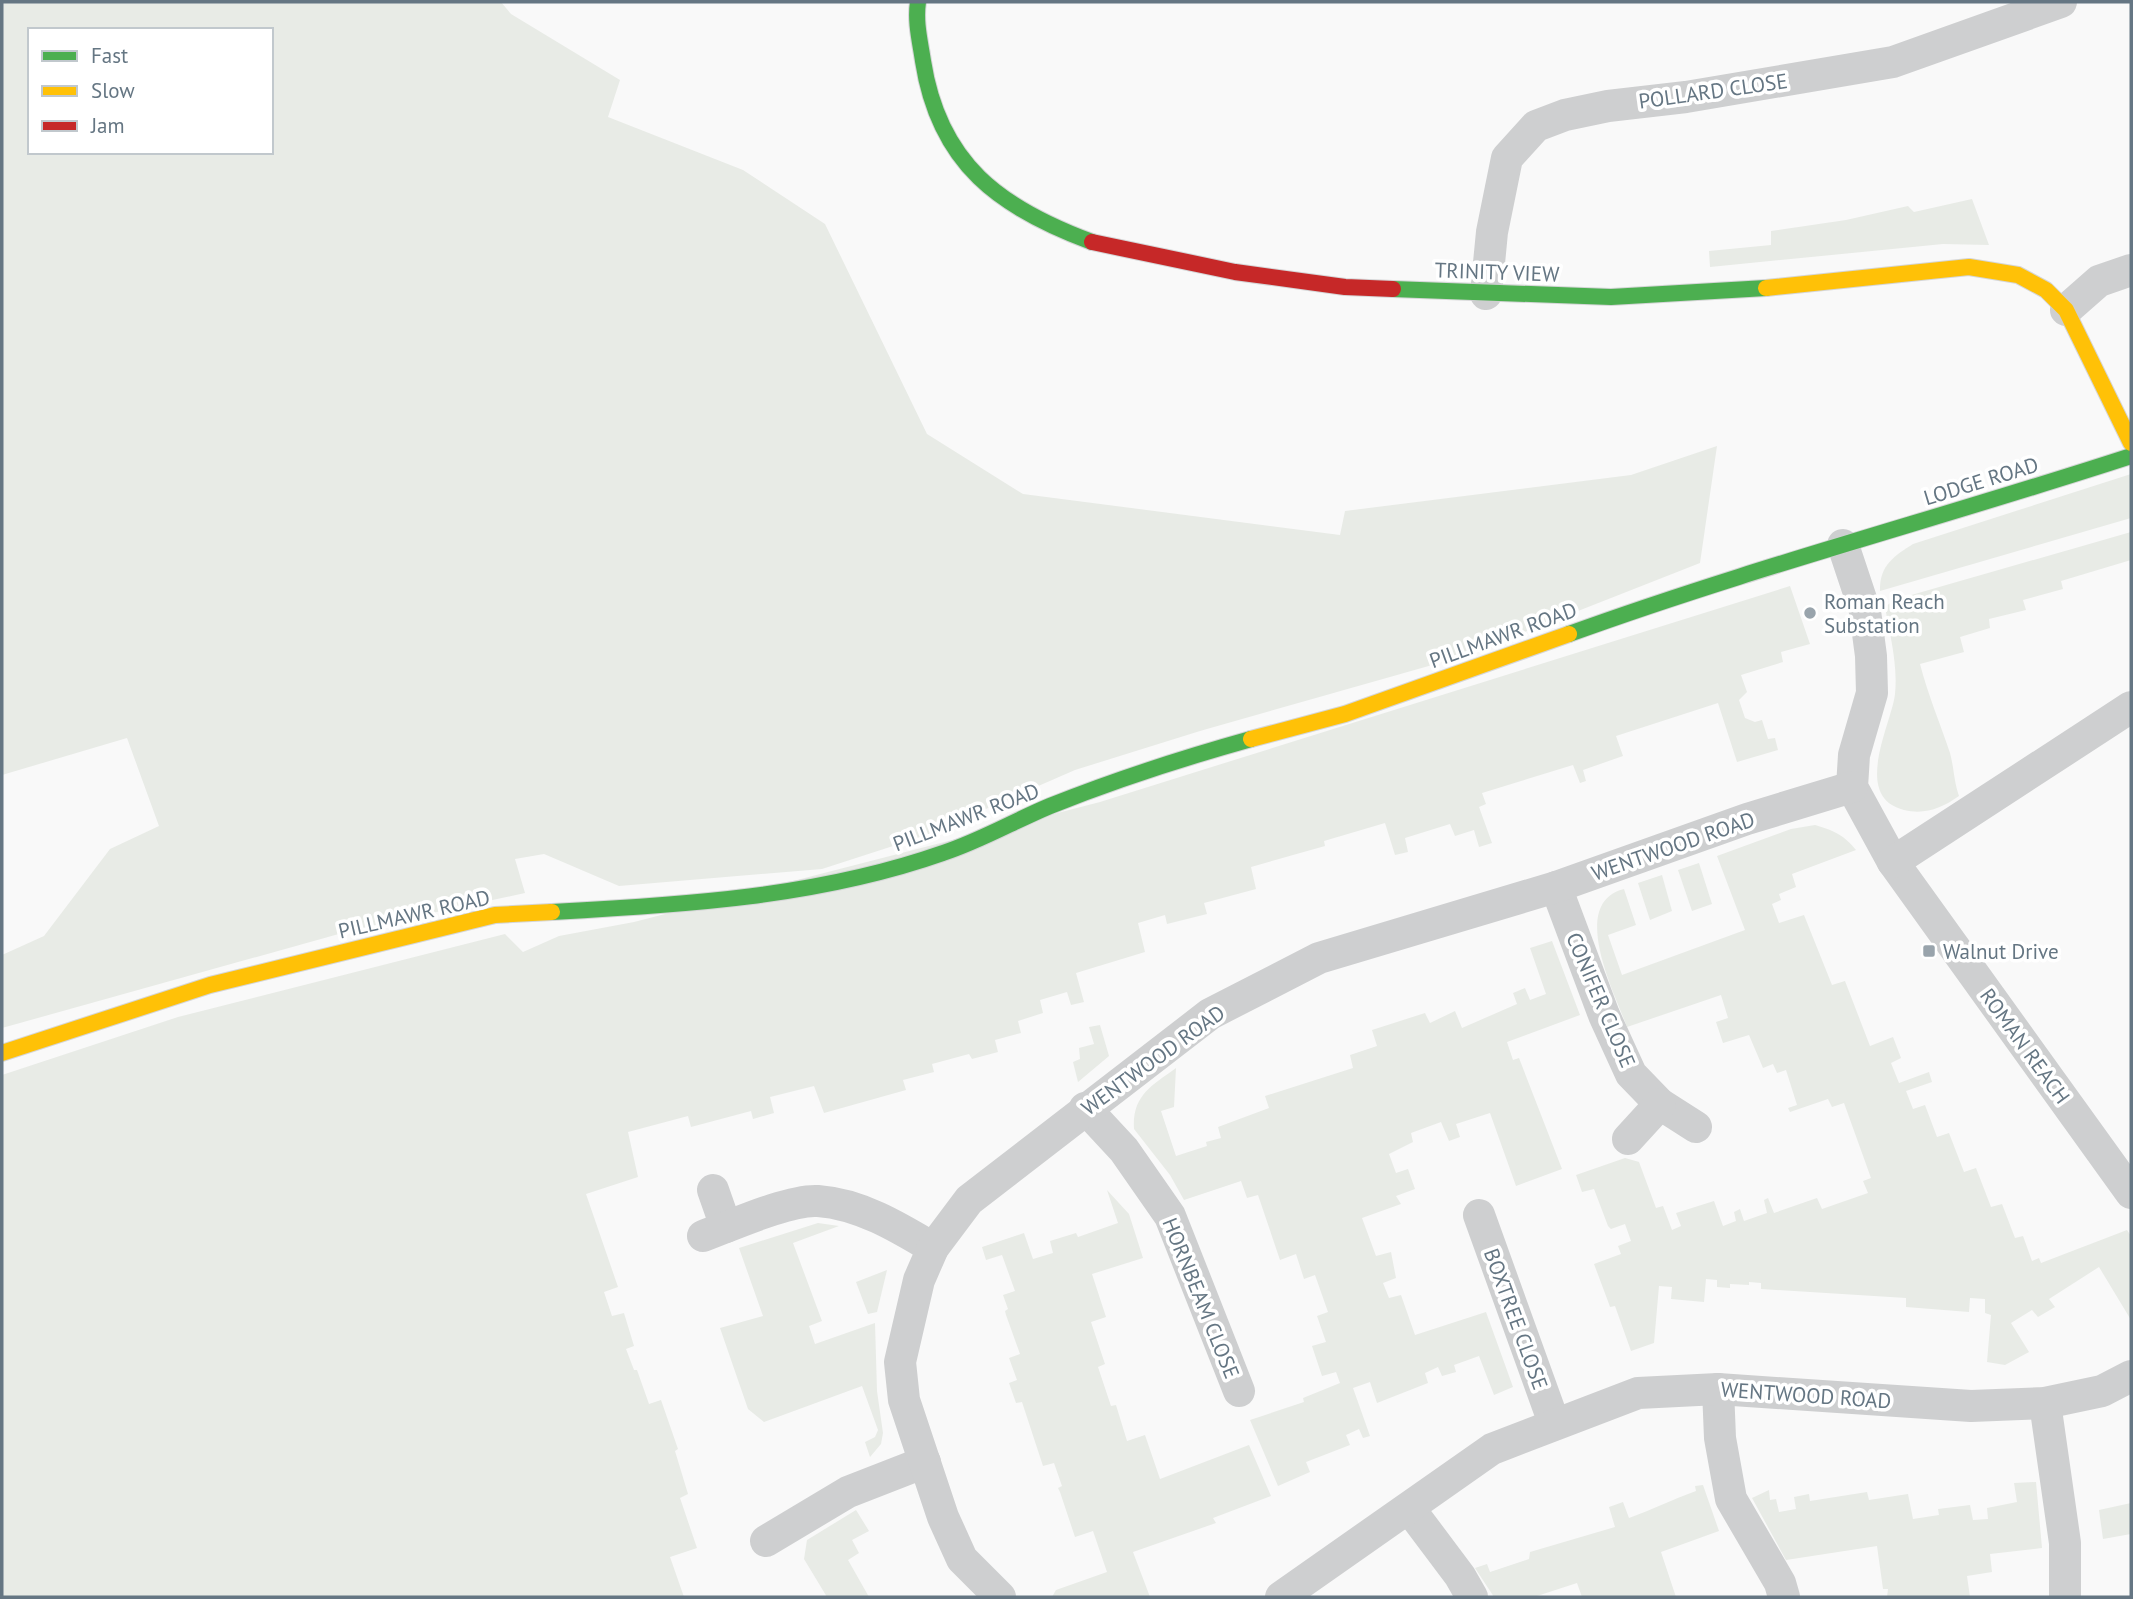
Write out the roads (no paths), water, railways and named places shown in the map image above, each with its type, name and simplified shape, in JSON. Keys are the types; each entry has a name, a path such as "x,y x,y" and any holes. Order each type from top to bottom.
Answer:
{"street":[{"name":"TRINITY VIEW","path":"918,2 916,15 927,85 944,131 971,172 1016,209 1056,229 1096,244 1235,272 1345,287 1486,294 1611,297 1750,290 1969,267 2018,275 2046,290 2066,310 2131,443"},
{"name":"POLLARD CLOSE","path":"1486,294 1492,232 1507,158 1536,126 1565,115 1608,106 1686,97 1893,62 2061,2"},
{"path":"2066,310 2099,281 2131,270"},
{"name":"LODGE ROAD","path":"1843,545 2131,456"},
{"path":"1843,545 1865,611 1871,656 1872,693 1854,755 1852,787"},
{"name":"PILLMAWR ROAD","path":"2,1053 210,985 495,915 627,908 742,897 842,883 944,852 1051,806 1200,753 1345,714 1696,588 1843,545"},
{"path":"1893,862 2131,707"},
{"name":"ROMAN REACH","path":"1852,787 1893,862 2131,1193"},
{"name":"WENTWOOD ROAD","path":"1000,1597 962,1559 943,1517 904,1400 900,1362 919,1280 933,1248 969,1200 1210,1014 1319,958 1556,887 1747,819 1852,787"},
{"name":"CONIFER CLOSE","path":"1556,887 1604,1015 1631,1074 1660,1104 1696,1127"},
{"path":"1629,1139 1660,1104"},
{"name":"HORNBEAM CLOSE","path":"1085,1108 1124,1150 1170,1216 1239,1391"},
{"path":"713,1190 715,1232 815,1200 848,1206 891,1224 933,1248"},
{"name":"BOXTREE CLOSE","path":"1479,1215 1554,1423"},
{"name":"WENTWOOD ROAD","path":"1280,1597 1492,1449 1638,1393 1718,1389 1971,1406 2045,1403 2102,1391 2131,1376"},
{"path":"1718,1389 1720,1438 1731,1499 1780,1583 1784,1597"},
{"path":"2045,1403 2065,1543 2065,1597"},
{"path":"766,1541 848,1492 925,1462"},
{"path":"1409,1508 1461,1576 1472,1597"}],"place":[{"name":"Roman Reach Substation","path":"1810,613"},
{"name":"Walnut Drive","path":"1929,951"}]}
